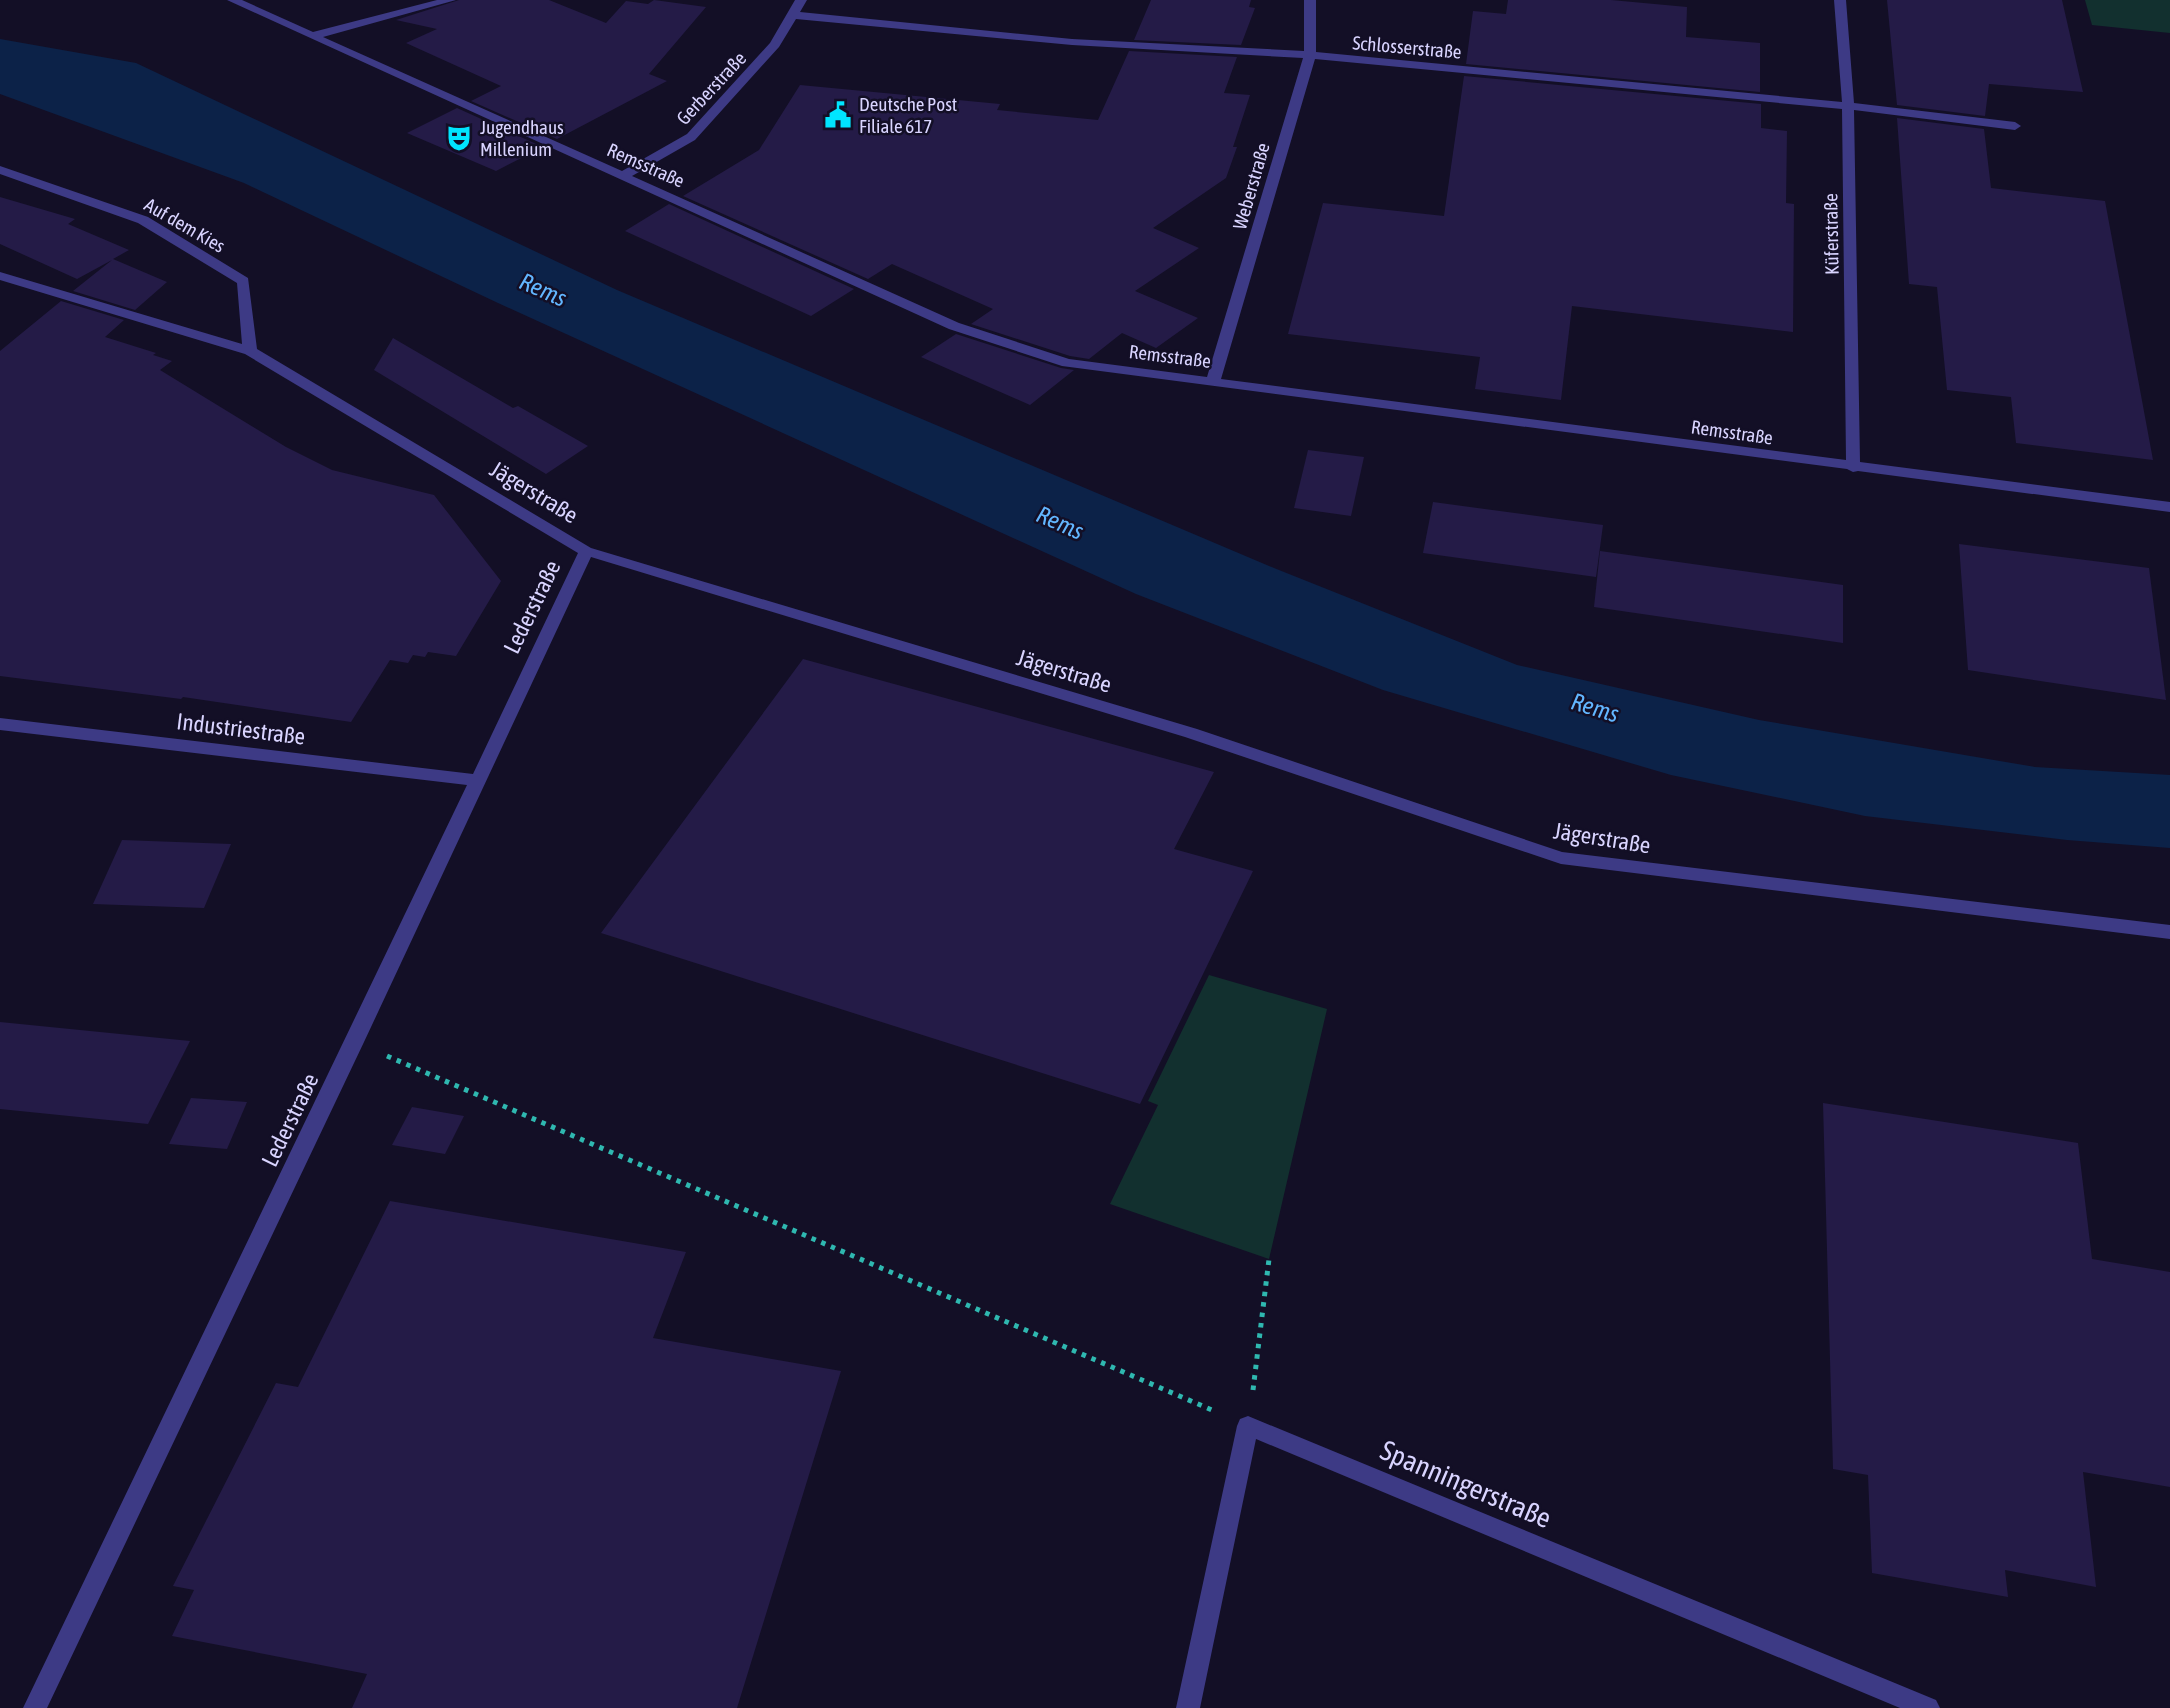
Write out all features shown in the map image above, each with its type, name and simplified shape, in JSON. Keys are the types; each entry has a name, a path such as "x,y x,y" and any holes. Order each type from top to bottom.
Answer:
{"street":[{"name":"Remsstraße","path":"233,0 954,326 1067,363 1853,468 2170,507"},
{"path":"313,36 450,0"},
{"name":"Gerberstraße","path":"622,176 691,137 775,45 801,0"},
{"name":"Weberstraße","path":"1213,381 1310,55 1310,0"},
{"name":"Küferstraße","path":"1840,0 1848,106 1853,468"},
{"name":"Schlosserstraße","path":"794,15 1072,42 1310,55 1848,106 2015,125"},
{"name":"Auf dem Kies","path":"0,170 143,220 243,281 250,351"},
{"name":"Jägerstraße","path":"0,276 250,351 586,551 1191,733 1562,858 2170,932"},
{"name":"Lederstraße","path":"35,1708 355,1042 586,551"},
{"name":"Industriestraße","path":"0,724 476,780"},
{"path":"1188,1708 1248,1426"},
{"name":"Spanningerstraße","path":"1248,1426 1928,1708"}],"path":[{"path":"355,1042 1248,1426 1269,1259"}],"green space":[{"path":"2085,0 2170,0 2170,33 2092,25"},
{"path":"1209,975 1327,1009 1269,1259 1110,1204 1158,1105 1148,1101"}],"water":[{"name":"Rems","path":"0,39 136,63 617,290 1274,568 1517,665 1759,720 2035,767 2170,775 2170,848 2067,840 1865,816 1671,775 1383,690 1136,594 498,303 244,183 0,94"}],"building":[{"path":"459,0 549,0 606,23 626,1 648,4 654,0 706,7 649,74 667,81 557,139 471,101 501,86 406,43 437,29 396,20"},
{"path":"1151,0 1251,0 1249,7 1255,8 1241,45 1134,40"},
{"path":"1508,0 1611,0 1687,7 1686,37 1760,43 1760,92 1466,64 1473,11 1506,14"},
{"path":"1887,0 2062,0 2083,92 1989,84 1985,116 1897,105"},
{"path":"1129,51 1237,57 1224,93 1250,95 1226,178 1153,228 1199,248 1135,291 1198,318 1156,348 1122,333 1089,359 1070,356 971,324 993,309 892,264 868,279 683,196 759,150 800,85 1000,104 997,110 1098,120"},
{"path":"1464,76 1761,104 1761,128 1787,131 1786,203 1794,204 1793,332 1572,306 1561,400 1475,389 1480,357 1288,334 1323,203 1444,216"},
{"path":"457,108 543,147 496,171 407,133"},
{"path":"1897,118 1984,129 1991,188 2105,201 2153,460 2016,443 2011,397 1947,390 1937,287 1909,284"},
{"path":"0,197 75,219 68,224 129,250 113,259 167,282 135,310 73,291 112,260 77,279 0,244"},
{"path":"669,204 854,289 811,316 625,231"},
{"path":"61,301 124,320 105,337 156,353 153,355 172,361 160,370 286,447 332,470 434,495 501,581 456,656 428,652 425,657 413,655 408,663 390,660 351,722 183,697 181,699 0,676 0,351"},
{"path":"956,334 1074,370 1030,405 921,357"},
{"path":"393,338 513,408 518,406 588,446 546,474 374,370"},
{"path":"1308,450 1364,457 1351,516 1294,508"},
{"path":"1433,502 1603,525 1596,577 1423,553"},
{"path":"1959,544 2149,568 2166,700 1968,670"},
{"path":"1600,551 1843,585 1843,643 1594,607"},
{"path":"803,659 1214,772 1174,849 1253,871 1140,1104 601,933"},
{"path":"122,840 231,844 204,908 93,904"},
{"path":"0,1022 190,1041 148,1124 0,1109"},
{"path":"191,1098 247,1102 227,1149 169,1144"},
{"path":"1823,1103 2078,1143 2092,1259 2170,1272 2170,1487 2083,1472 2096,1587 2005,1570 2008,1597 1872,1573 1868,1475 1833,1469"},
{"path":"412,1107 464,1116 445,1154 392,1145"},
{"path":"390,1201 686,1252 653,1338 841,1371 737,1708 352,1708 367,1674 172,1636 194,1590 173,1586 276,1383 298,1387"}],"place":[{"name":"Deutsche Post Filiale 617","path":"838,115"},
{"name":"Jugendhaus Millenium","path":"459,138"}]}
